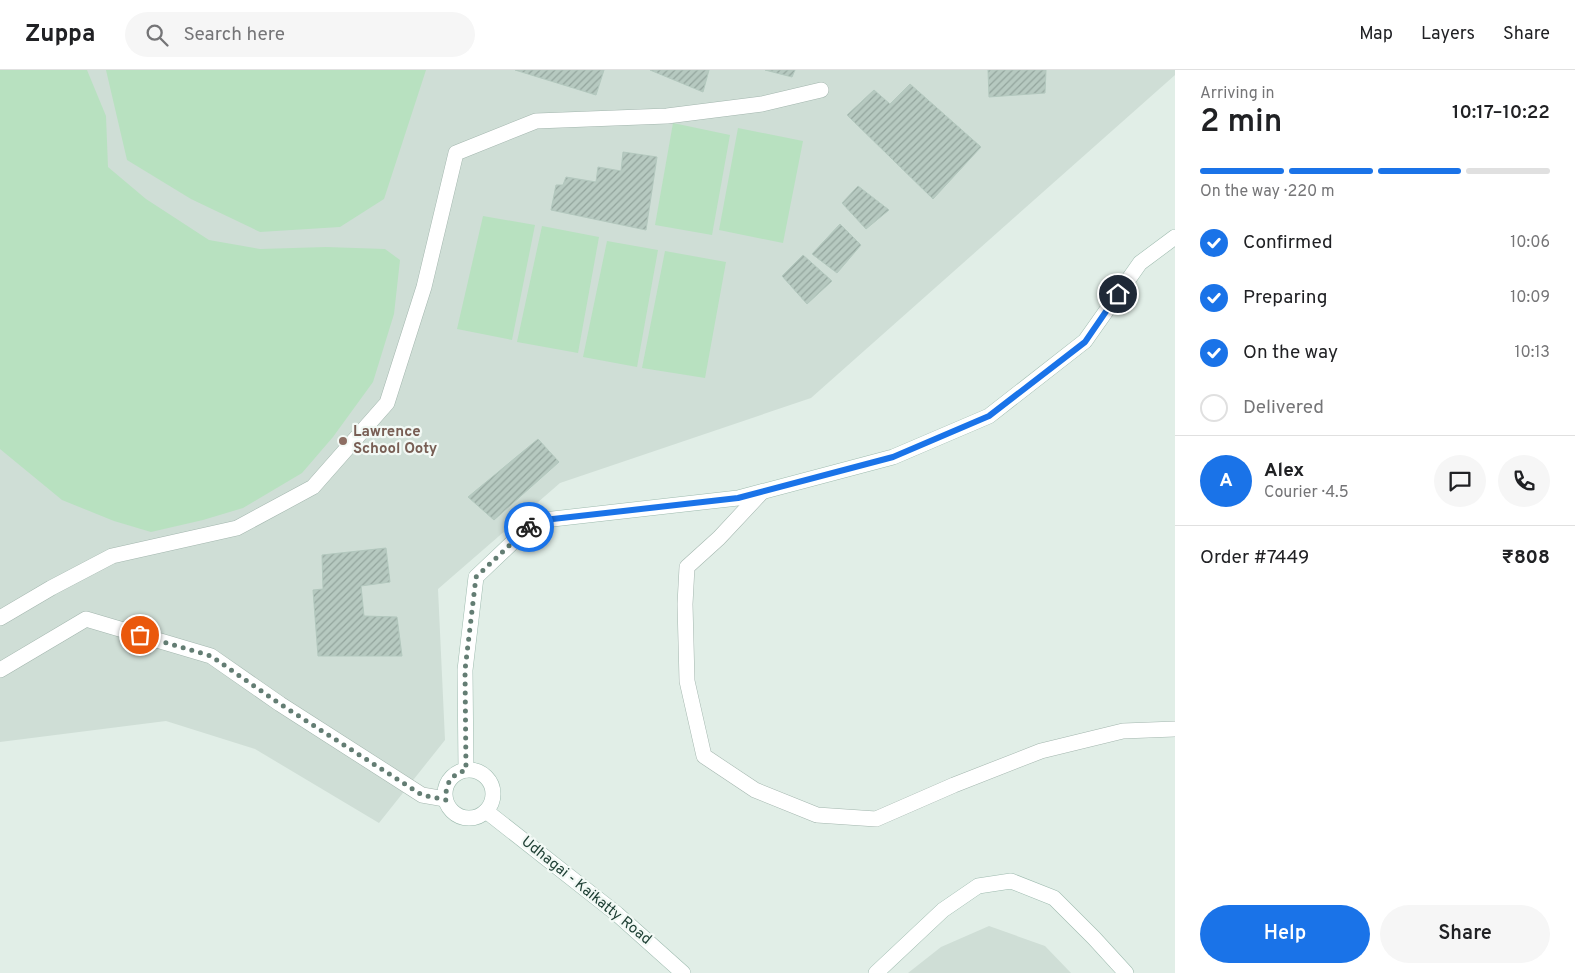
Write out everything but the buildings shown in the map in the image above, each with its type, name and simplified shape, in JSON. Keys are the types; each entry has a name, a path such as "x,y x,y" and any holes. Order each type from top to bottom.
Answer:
{"street":[{"path":"0,618 51,588 112,556 236,528 313,487 387,403 424,287 456,153 536,121 667,116 762,104 821,90"},
{"path":"466,770 465,670 476,577 535,521 738,498 893,457 989,416 1085,342 1140,263 1175,237"},
{"path":"762,492 720,538 687,567 685,604 687,681 704,756 755,790 817,816 876,819 954,785 1041,751 1123,731 1175,729"},
{"path":"0,670 86,620 211,656 280,704 422,795 446,800"},
{"path":"466,770 475,770 483,774 493,787 491,804 479,816 471,818 455,814 446,800 445,789 449,780 457,773 466,770"},
{"name":"Udhagai - Kaikatty Road","path":"486,811 617,914 683,973"},
{"path":"876,973 943,910 978,886 1011,881 1054,898 1126,973"}],"shaded area":[{"name":"Lawrence School Ooty","path":"0,70 1175,70 1175,75 811,398 560,483 438,589 445,740 379,823 255,749 166,721 0,742"},
{"path":"989,926 1045,946 1071,973 908,973 941,947"}],"green space":[{"path":"0,70 87,70 106,116 108,167 146,199 209,240 260,249 326,247 385,249 400,260 394,314 373,382 333,437 302,473 243,508 203,520 151,532 114,521 62,500 0,449"},
{"path":"106,70 426,70 384,199 340,227 260,232 191,199 127,160"},
{"path":"673,123 730,135 712,235 655,225"},
{"path":"738,128 803,141 783,243 719,230"},
{"path":"483,216 535,225 512,340 457,329"},
{"path":"542,226 599,237 578,353 517,342"},
{"path":"607,241 658,250 637,367 583,357"},
{"path":"665,251 726,262 705,378 642,368"}],"way so far":[{"path":"140,635 211,656 280,704 422,795 446,800 445,789 449,780 457,773 466,770 465,670 476,577 529,527"}],"place":[{"name":"Lawrence School Ooty","path":"343,441"}],"route":[{"path":"529,527 535,521 738,498 893,457 989,416 1085,342 1118,294"}]}
